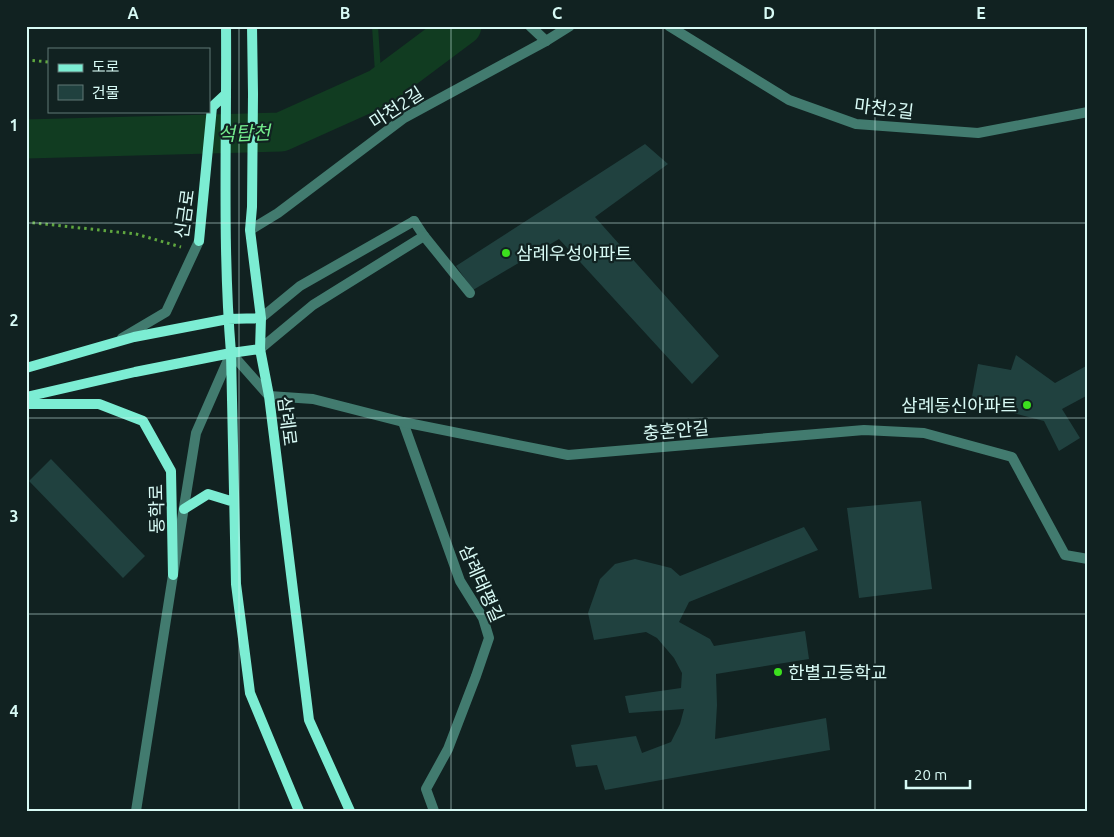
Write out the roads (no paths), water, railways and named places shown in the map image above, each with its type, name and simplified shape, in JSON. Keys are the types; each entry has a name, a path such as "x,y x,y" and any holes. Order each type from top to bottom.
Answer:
{"street":[{"path":"226,26 226,235 228,319 231,353 236,584 250,693 299,811"},
{"name":"삼례로","path":"252,26 254,94 250,230 261,318 260,349 269,396 309,720 350,811"},
{"name":"마천2길","path":"250,230 278,213 404,118 570,26"},
{"name":"마천2길","path":"669,26 789,100 856,124 978,133 1088,112"},
{"path":"533,29 546,41"},
{"name":"신금로","path":"117,342 166,312 199,241 212,107 226,97"},
{"path":"261,318 300,286 414,221 470,293"},
{"path":"26,397 135,372 260,349 313,305 424,236"},
{"name":"신금로","path":"26,368 134,337 228,319 261,318"},
{"path":"231,353 269,396"},
{"name":"동학로","path":"136,811 196,433 231,353"},
{"name":"충혼안길","path":"269,396 313,399 403,422 568,455 864,430 924,433 1012,457 1065,555 1088,558"},
{"name":"동학로","path":"26,404 99,404 143,421 171,471 173,575"},
{"name":"삼례태평길","path":"403,422 460,580 483,618 489,638 448,750 426,789 434,811"},
{"path":"184,509 208,494 234,502"}],"waterway":[{"path":"375,26 379,88"},
{"name":"석탑천","path":"26,139 281,132 379,88 462,26"}],"place":[{"name":"삼례우성아파트","path":"506,253"},
{"name":"삼례동신아파트","path":"1027,405"},
{"name":"한별고등학교","path":"778,672"}]}
